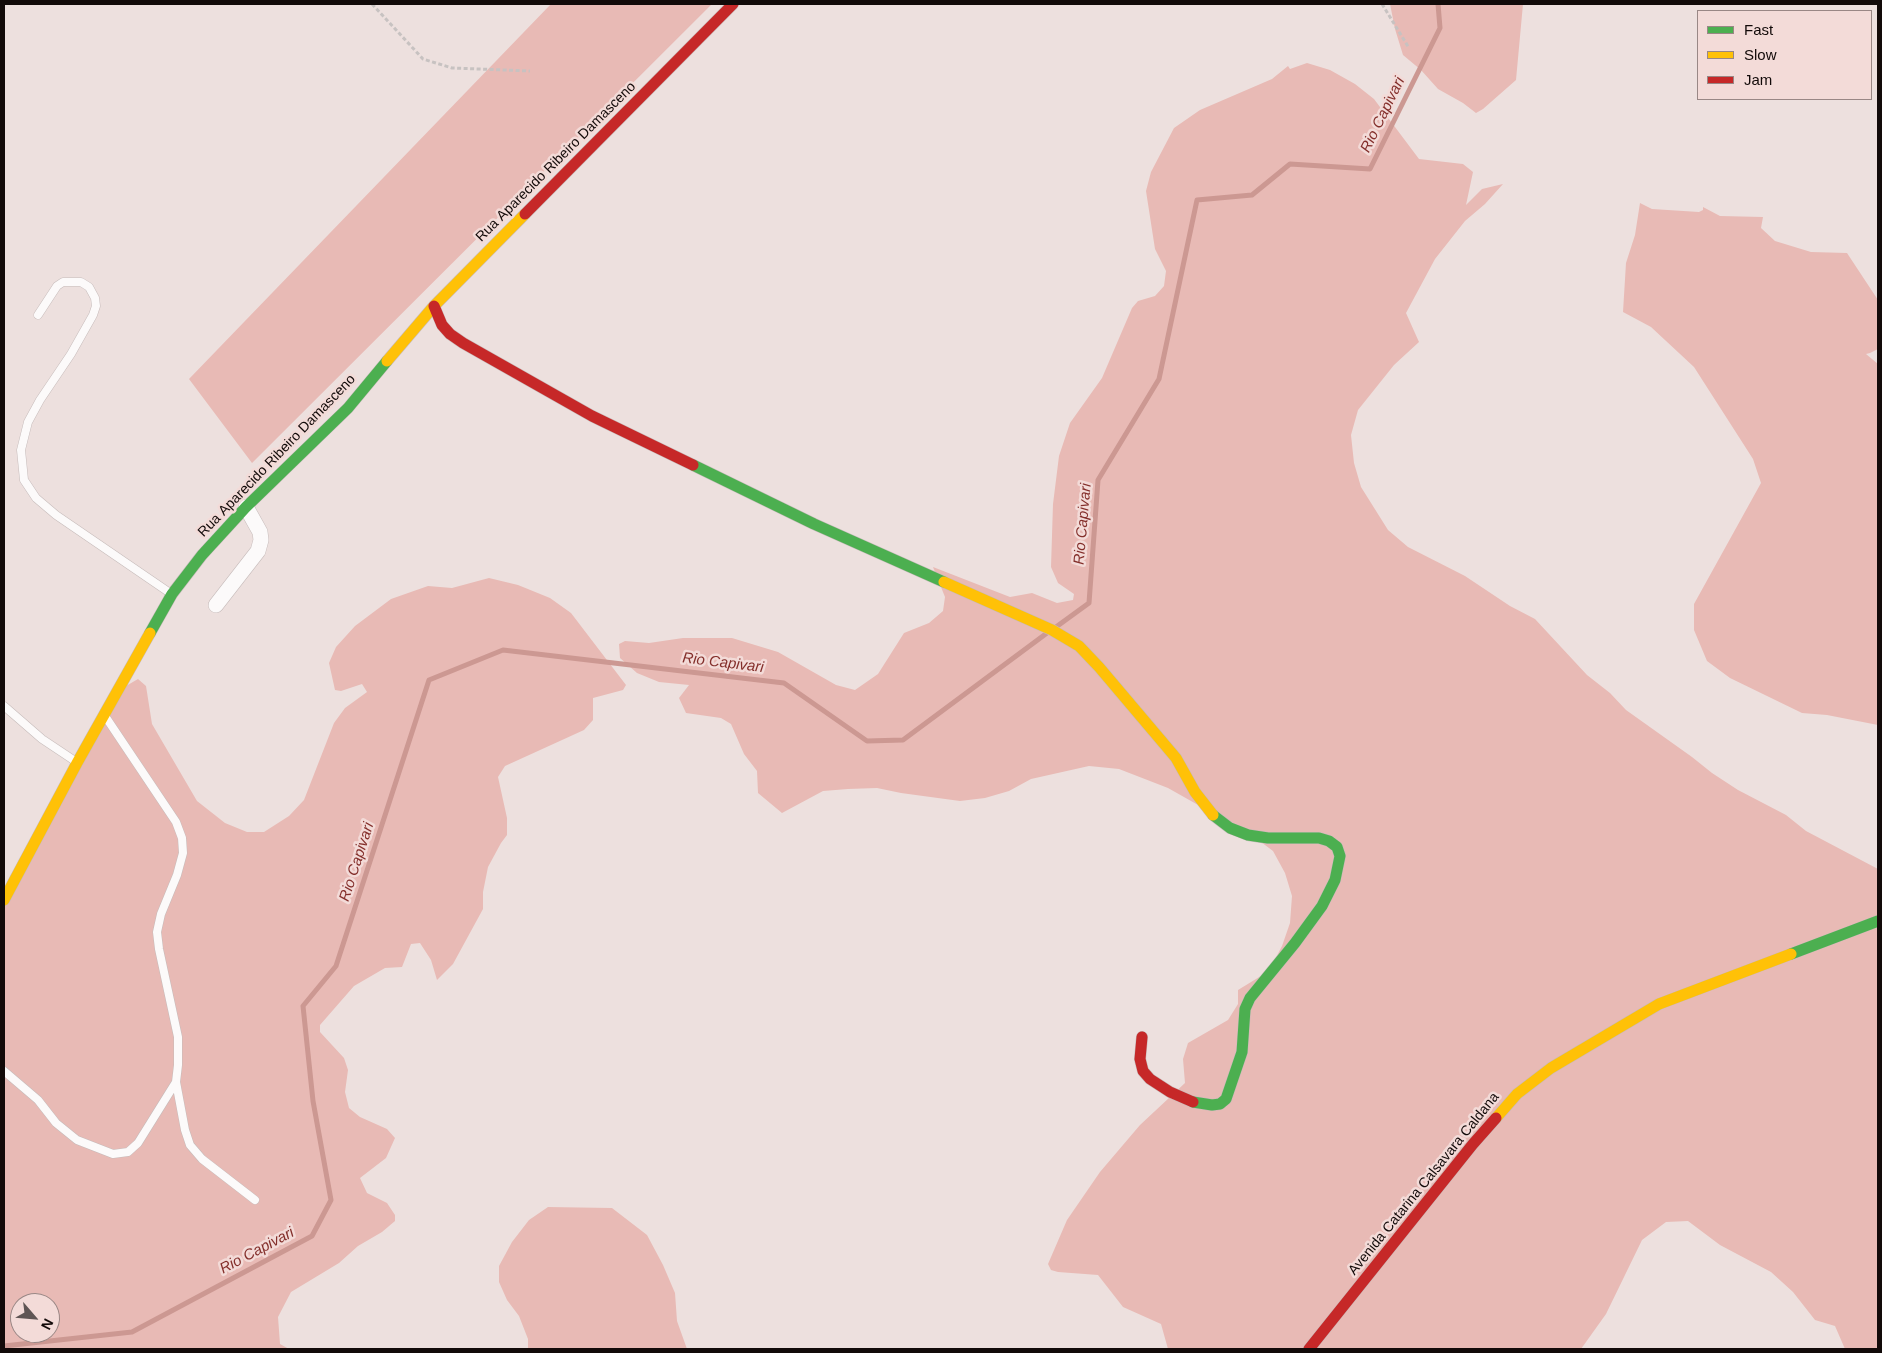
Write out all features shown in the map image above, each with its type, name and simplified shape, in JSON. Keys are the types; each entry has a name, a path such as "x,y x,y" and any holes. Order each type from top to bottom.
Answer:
{"street":[{"name":"Rua Aparecido Ribeiro Damasceno","path":"4,900 77,762 172,594 202,555 246,507 348,408 434,306 733,4"},
{"path":"434,306 442,325 450,334 592,416 814,524 1052,630 1079,646 1176,758 1195,792 1215,817 1230,828 1248,835 1268,838 1319,838 1329,841 1337,847 1340,856 1335,880 1322,906 1295,943 1250,998 1245,1009 1242,1052 1226,1099 1220,1104 1212,1105 1190,1102 1150,1079 1143,1071 1140,1059 1142,1037"},
{"path":"216,605 258,551 260,532 246,507"},
{"name":"Avenida Catarina Calsavara Caldana","path":"1309,1349 1473,1144 1517,1094 1551,1068 1659,1004 1878,921"}],"lane":[{"path":"38,315 57,286 63,282 81,282 88,287 95,298 96,306 93,315 28,422 21,450 24,480 36,498 56,516 172,594"},
{"path":"4,706 42,739 77,762"},
{"path":"104,715 176,822 182,838 183,854 161,914 157,932 178,1037 176,1082 185,1130 190,1145 202,1159 255,1200"},
{"path":"4,1071 38,1100 56,1123 77,1140 113,1154 128,1152 138,1143 176,1082"}],"path":[{"path":"372,4 423,59 452,68 530,71"},
{"path":"1382,4 1409,48"}],"shaded area":[{"path":"551,4 712,4 252,463 189,379"},
{"path":"1390,4 1523,4 1516,80 1476,113 1463,103 1438,89 1421,70 1403,55"},
{"path":"1307,63 1330,70 1355,84 1374,99 1419,159 1463,164 1473,172 1466,205 1482,189 1503,184 1485,204 1465,221 1435,259 1406,313 1419,342 1394,365 1358,410 1351,435 1354,463 1361,487 1388,530 1408,547 1465,576 1510,606 1535,619 1587,675 1610,693 1626,710 1712,773 1738,790 1786,815 1806,831 1878,869 1878,1349 1845,1349 1835,1326 1815,1320 1793,1292 1771,1272 1720,1245 1688,1221 1666,1222 1642,1240 1606,1314 1581,1349 1168,1349 1161,1324 1123,1307 1098,1275 1058,1272 1051,1270 1048,1264 1067,1220 1100,1172 1140,1125 1185,1083 1183,1059 1188,1043 1228,1020 1238,1004 1238,990 1269,971 1282,946 1290,923 1292,896 1285,873 1273,851 1253,836 1168,788 1119,769 1089,766 1031,779 1009,791 985,798 960,801 877,788 848,789 823,791 782,813 758,793 757,771 744,754 731,724 721,718 686,713 679,698 689,685 659,682 637,673 620,658 619,644 625,641 649,643 683,638 732,638 778,652 836,685 855,690 878,674 904,633 929,623 943,611 945,597 933,567 1010,597 1032,593 1057,603 1073,600 1074,594 1058,583 1051,567 1053,504 1059,456 1070,423 1102,378 1132,308 1138,301 1155,296 1164,286 1166,271 1155,249 1146,191 1151,172 1174,128 1200,110 1272,79 1288,66 1290,69"},
{"path":"1640,203 1652,209 1699,212 1703,210 1703,207 1720,216 1763,217 1761,228 1775,241 1811,252 1847,253 1878,300 1878,349 1866,354 1878,364 1878,725 1827,715 1802,713 1730,678 1707,661 1694,630 1694,604 1761,483 1753,459 1694,367 1651,327 1623,312 1626,263 1635,235"},
{"path":"489,578 518,585 550,598 571,613 626,685 623,690 593,698 593,720 584,730 505,766 498,777 507,818 507,835 488,867 483,892 483,909 453,964 437,980 431,960 420,943 411,944 402,967 385,968 354,986 320,1025 320,1032 344,1058 348,1070 345,1092 349,1108 360,1117 387,1129 395,1138 386,1158 360,1178 367,1193 387,1203 395,1215 395,1221 382,1232 358,1246 339,1263 291,1292 278,1317 280,1344 289,1349 4,1349 4,898 126,686 138,679 146,686 152,724 197,801 225,823 247,832 264,832 289,816 304,800 334,723 345,708 367,692 362,684 341,691 335,690 329,663 336,647 355,626 391,599 428,586 452,588"},
{"path":"548,1207 612,1208 647,1235 675,1293 677,1321 687,1349 528,1349 528,1339 519,1316 507,1300 499,1282 499,1266 512,1242 529,1220"}],"waterway":[{"name":"Rio Capivari","path":"1056,627 1089,603 1098,480 1159,379 1197,200 1252,195 1290,164 1370,169 1440,28 1438,4"},
{"name":"Rio Capivari","path":"4,1346 132,1332 312,1236 331,1200 313,1101 303,1006 336,966 429,680 503,650 784,683 867,741 903,740 1047,633"}],"traffic: fast":[{"path":"150,633 172,594 202,555 246,507 348,408 387,361"},
{"path":"693,465 814,524 944,582"},
{"path":"1193,1102 1212,1105 1220,1104 1226,1099 1242,1052 1245,1009 1250,998 1295,943 1322,906 1335,880 1340,856 1337,847 1329,841 1319,838 1268,838 1248,835 1230,828 1213,815"},
{"path":"1791,954 1878,921"}],"traffic: slow":[{"path":"387,361 434,306 525,214"},
{"path":"944,582 1052,630 1079,646 1176,758 1195,792 1213,815"},
{"path":"4,900 77,763 150,633"},
{"path":"1496,1118 1517,1094 1551,1068 1659,1004 1791,954"}],"traffic: jam":[{"path":"525,214 733,4"},
{"path":"434,306 442,325 450,334 463,343 592,416 693,465"},
{"path":"1142,1037 1140,1059 1143,1071 1150,1079 1170,1092 1193,1102"},
{"path":"1309,1349 1473,1144 1496,1118"}]}
